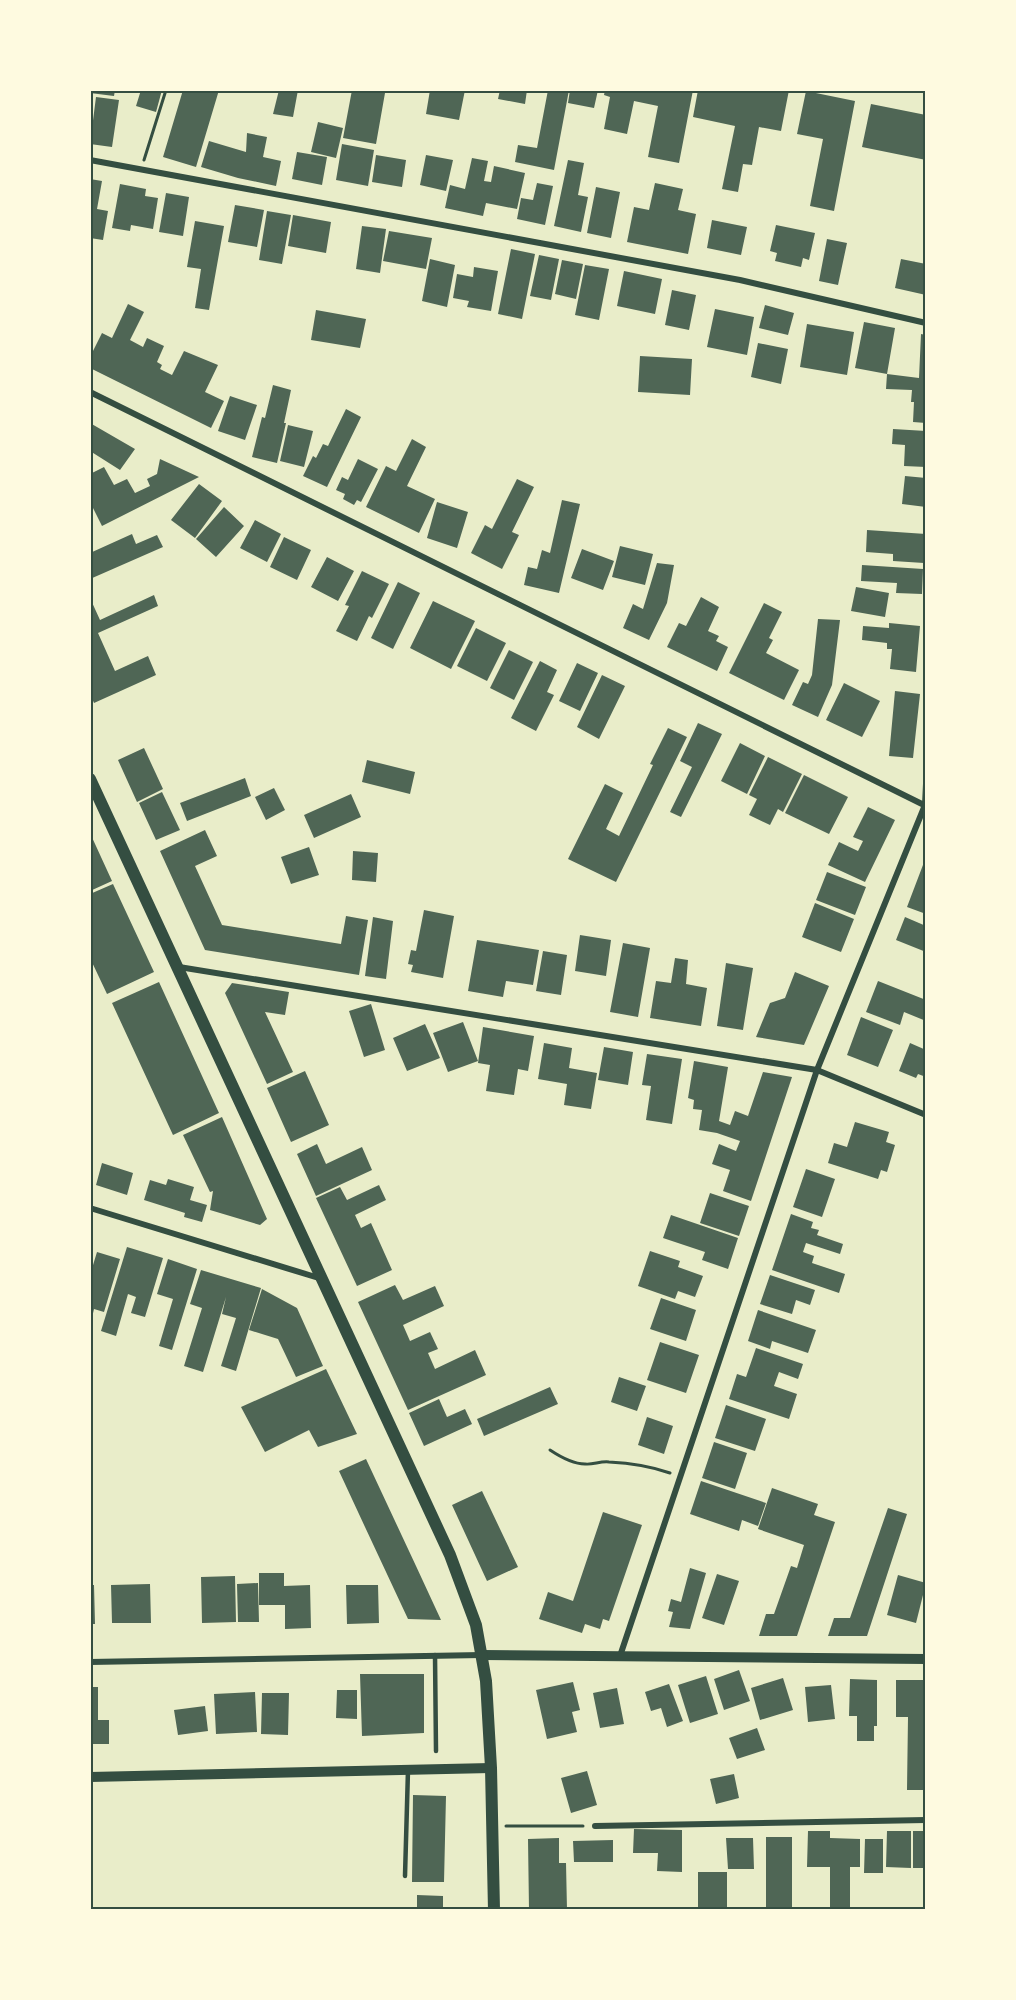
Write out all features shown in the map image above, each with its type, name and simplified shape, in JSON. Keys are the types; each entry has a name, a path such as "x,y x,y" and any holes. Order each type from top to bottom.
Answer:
{"main road":[{"path":"90,779 460,1579 476,1624 486,1680 491,1768 494,1910"}],"street":[{"path":"90,160 399,219 740,280 926,323"},
{"path":"90,392 925,805"},
{"path":"620,1656 817,1070 925,805 926,784"},
{"path":"177,967 817,1070 926,1115"},
{"path":"90,1208 322,1280"},
{"path":"90,1662 435,1655 926,1659"},
{"path":"90,1777 491,1768"},
{"path":"596,1826 926,1820"}],"lane":[{"path":"435,1655 436,1750"},
{"path":"405,1876 408,1770"}],"path":[{"path":"141,169 166,90"},
{"path":"550,1450 558,1456 584,1464 604,1461 626,1463 648,1466 680,1476"},
{"path":"492,1826 596,1826"}],"building":[{"path":"90,90 115,90 114,96 90,93"},
{"path":"141,90 162,90 156,112 136,106"},
{"path":"183,90 219,90 196,167 163,157"},
{"path":"279,90 298,90 293,117 273,114"},
{"path":"352,90 385,93 376,144 343,138"},
{"path":"430,90 465,90 459,120 426,114"},
{"path":"500,90 527,90 525,104 498,99"},
{"path":"548,90 569,90 554,170 515,162 518,145 537,148"},
{"path":"570,90 598,90 594,108 568,103"},
{"path":"605,90 693,90 679,163 648,157 658,106 634,101 627,134 604,129 610,97 604,95"},
{"path":"698,90 789,90 781,131 759,127 752,165 743,164 738,192 722,189 735,126 693,117"},
{"path":"806,91 855,101 834,211 810,206 823,139 797,134"},
{"path":"96,97 119,100 112,147 90,144"},
{"path":"871,104 926,115 926,160 862,147"},
{"path":"318,122 343,128 336,158 311,152"},
{"path":"247,133 267,137 263,157 281,161 276,186 201,167 209,141 246,152"},
{"path":"342,144 374,150 368,186 336,180"},
{"path":"297,152 327,157 322,185 292,179"},
{"path":"376,155 406,160 402,187 372,182"},
{"path":"426,155 453,160 446,191 420,185"},
{"path":"472,158 488,161 484,181 491,182 494,166 525,173 517,209 486,203 483,216 445,208 450,185 465,189"},
{"path":"568,160 584,163 578,195 588,197 581,232 554,226"},
{"path":"90,179 102,181 97,209 108,211 103,240 90,238"},
{"path":"537,183 553,186 545,225 517,219 521,198 533,200"},
{"path":"655,183 683,189 678,210 696,214 688,254 627,242 634,207 649,210"},
{"path":"120,184 146,189 145,196 158,198 153,229 131,225 130,231 112,228"},
{"path":"596,187 620,192 611,238 587,233"},
{"path":"166,193 189,197 183,236 159,232"},
{"path":"235,205 264,210 257,247 228,242"},
{"path":"267,211 291,215 282,264 259,260"},
{"path":"293,215 331,222 326,253 288,246"},
{"path":"712,220 747,227 741,255 707,248"},
{"path":"195,221 224,226 209,310 195,308 201,269 187,267"},
{"path":"776,225 815,233 809,260 803,258 801,267 775,261 777,253 770,251"},
{"path":"362,226 386,229 380,273 356,269"},
{"path":"389,231 432,238 426,269 383,261"},
{"path":"827,239 847,243 838,285 819,281"},
{"path":"511,249 535,254 522,319 498,314"},
{"path":"539,255 559,259 551,300 530,296"},
{"path":"430,259 455,265 447,307 422,301"},
{"path":"901,259 926,264 926,295 895,288"},
{"path":"562,260 583,264 576,299 555,294"},
{"path":"585,265 609,269 599,320 575,315"},
{"path":"474,267 498,271 491,311 467,307 469,301 453,298 457,274 473,277"},
{"path":"624,271 662,279 655,314 617,306"},
{"path":"672,290 696,295 689,330 665,325"},
{"path":"128,304 144,312 130,340 143,347 147,338 164,346 157,362 162,365 160,369 172,375 184,351 218,365 205,392 224,401 211,428 90,368 90,357 102,333 112,338"},
{"path":"765,305 794,313 788,335 759,328"},
{"path":"715,309 754,317 747,355 707,347"},
{"path":"316,310 366,319 360,348 311,340"},
{"path":"864,322 895,328 887,374 855,368"},
{"path":"807,324 854,332 847,375 800,367"},
{"path":"921,334 926,335 926,423 913,422 912,390 886,389 887,374 919,378"},
{"path":"758,343 788,349 781,384 751,377"},
{"path":"640,356 692,359 690,395 638,392"},
{"path":"273,385 291,390 277,463 252,457"},
{"path":"230,396 257,405 245,440 218,431"},
{"path":"346,409 361,417 327,487 303,476 313,456 316,458 323,444 328,446"},
{"path":"90,423 135,449 120,470 90,451"},
{"path":"288,425 313,431 304,467 280,461"},
{"path":"893,429 926,431 926,467 904,466 905,445 892,444"},
{"path":"412,439 426,447 407,486 435,499 419,533 366,507 386,466 396,471"},
{"path":"160,459 199,477 102,526 90,502 90,474 104,467 114,485 127,479 135,493 150,486 147,479 157,474"},
{"path":"358,459 378,469 361,502 357,500 354,505 343,499 345,494 336,490 342,477 348,480"},
{"path":"905,476 926,478 926,507 902,504"},
{"path":"517,479 534,487 512,532 519,535 502,569 471,553 485,525 492,529"},
{"path":"199,484 222,501 195,538 171,520"},
{"path":"562,500 580,504 559,593 524,585 528,567 537,569 542,550 550,553"},
{"path":"437,502 468,512 457,548 427,538"},
{"path":"224,507 244,526 216,557 196,539"},
{"path":"255,520 281,534 267,562 240,548"},
{"path":"867,530 926,534 924,563 893,561 893,554 866,552"},
{"path":"132,534 136,544 157,535 163,547 90,579 90,553"},
{"path":"284,537 311,550 297,580 270,567"},
{"path":"620,546 653,554 645,585 612,577"},
{"path":"582,549 614,561 603,590 571,578"},
{"path":"327,557 354,571 338,601 311,587"},
{"path":"657,563 674,565 667,603 649,640 623,628 633,604 643,609"},
{"path":"862,565 923,569 922,594 896,593 897,583 861,581"},
{"path":"362,571 389,584 372,618 369,616 357,641 336,631 349,606 345,605"},
{"path":"398,582 420,593 393,649 371,638"},
{"path":"856,587 889,593 885,617 851,611"},
{"path":"154,595 158,606 98,633 115,671 148,656 156,675 94,703 90,694 90,598 100,620"},
{"path":"701,597 719,607 708,631 719,636 716,641 728,647 717,671 667,647 679,623 686,626"},
{"path":"433,601 475,621 451,669 410,648"},
{"path":"764,603 782,612 769,638 773,640 766,653 799,670 784,700 729,673"},
{"path":"818,619 840,620 832,685 818,717 792,705 803,682 808,684 812,675"},
{"path":"889,623 920,626 916,672 890,669 892,649 887,649 887,643 862,640 863,626 889,628"},
{"path":"476,628 506,643 487,681 457,666"},
{"path":"509,650 533,662 514,700 490,688"},
{"path":"540,661 557,670 547,692 554,695 536,731 511,718"},
{"path":"577,663 598,673 580,711 559,701"},
{"path":"602,675 625,686 599,739 577,727"},
{"path":"844,683 880,701 862,737 826,720"},
{"path":"895,691 920,694 913,758 889,756"},
{"path":"698,723 722,734 681,817 670,812 692,767 680,761"},
{"path":"668,728 687,737 616,882 568,859 605,784 623,793 606,829 619,836"},
{"path":"740,743 765,756 747,794 721,781"},
{"path":"144,748 163,789 137,802 118,760"},
{"path":"768,757 802,774 783,812 778,809 770,825 749,815 757,799 749,795"},
{"path":"367,760 415,772 410,794 362,782"},
{"path":"804,775 848,797 829,834 785,813"},
{"path":"245,778 251,796 187,821 180,803"},
{"path":"274,788 285,810 266,820 255,797"},
{"path":"162,792 180,830 156,840 139,803"},
{"path":"351,794 361,817 314,838 304,815"},
{"path":"868,807 895,820 865,882 828,865 839,842 858,851 863,841 853,837"},
{"path":"205,830 217,856 195,866 222,925 341,944 346,916 368,920 359,975 205,950 160,851"},
{"path":"90,833 112,881 90,891"},
{"path":"309,847 319,875 291,884 281,857"},
{"path":"353,851 378,853 376,882 352,880"},
{"path":"926,857 926,914 907,907"},
{"path":"827,872 866,887 855,915 816,900"},
{"path":"113,884 154,972 107,994 90,958 90,894"},
{"path":"815,903 854,919 841,952 802,937"},
{"path":"424,910 454,916 443,978 411,972 413,965 408,964 411,950 416,951"},
{"path":"373,917 393,921 386,979 365,976"},
{"path":"905,917 926,926 926,952 896,940"},
{"path":"580,935 611,940 606,976 575,971"},
{"path":"477,940 539,950 533,985 506,981 503,997 468,991"},
{"path":"623,943 650,948 638,1017 610,1012"},
{"path":"543,951 567,955 561,995 536,991"},
{"path":"675,958 688,960 686,984 707,988 701,1026 650,1018 656,981 671,983"},
{"path":"726,963 753,968 743,1030 717,1026"},
{"path":"795,972 829,986 804,1045 756,1037 770,1003 785,998"},
{"path":"878,981 926,1000 926,1021 904,1012 900,1025 866,1012"},
{"path":"159,982 219,1113 173,1135 112,1003"},
{"path":"232,983 289,992 285,1015 265,1012 293,1072 267,1084 225,993"},
{"path":"371,1004 385,1050 364,1057 349,1011"},
{"path":"861,1017 893,1030 878,1067 847,1055"},
{"path":"463,1022 478,1061 448,1072 433,1033"},
{"path":"425,1024 440,1058 407,1071 393,1038"},
{"path":"483,1027 534,1036 528,1071 518,1069 514,1095 486,1091 490,1065 478,1063"},
{"path":"544,1043 572,1048 569,1068 597,1073 591,1109 564,1105 567,1084 538,1079"},
{"path":"910,1043 926,1050 926,1077 918,1074 916,1078 899,1071"},
{"path":"604,1047 633,1052 628,1085 598,1080"},
{"path":"647,1054 682,1059 672,1124 646,1120 651,1086 642,1085"},
{"path":"694,1061 728,1067 719,1121 730,1125 735,1111 748,1116 763,1072 792,1077 751,1201 723,1191 730,1170 712,1164 719,1144 736,1151 740,1141 699,1130 702,1110 693,1109 694,1100 688,1098"},
{"path":"305,1071 329,1125 291,1142 267,1088"},
{"path":"222,1117 267,1219 260,1225 210,1210 213,1191 210,1192 183,1135"},
{"path":"855,1122 889,1132 886,1142 895,1145 887,1172 881,1170 878,1179 828,1163 834,1143 847,1147"},
{"path":"317,1144 326,1164 362,1147 372,1170 316,1196 297,1154"},
{"path":"102,1163 133,1173 127,1195 96,1185"},
{"path":"806,1169 835,1179 822,1217 793,1207"},
{"path":"168,1179 194,1187 190,1200 207,1205 202,1222 184,1217 185,1213 144,1200 150,1180 166,1185"},
{"path":"379,1185 386,1200 355,1215 361,1228 371,1223 392,1270 357,1286 316,1198 340,1187 347,1200"},
{"path":"710,1193 749,1206 739,1236 700,1223"},
{"path":"791,1214 813,1222 811,1228 819,1230 817,1235 843,1244 840,1254 806,1243 803,1252 814,1256 812,1263 845,1274 839,1293 772,1270"},
{"path":"671,1215 738,1238 728,1269 702,1260 705,1252 663,1238"},
{"path":"127,1247 163,1258 145,1317 131,1313 136,1297 128,1294 116,1336 101,1331"},
{"path":"650,1251 680,1261 678,1267 703,1276 695,1297 678,1291 675,1299 638,1286"},
{"path":"97,1252 120,1259 104,1312 94,1309 91,1322 90,1275"},
{"path":"168,1259 197,1269 172,1350 159,1346 173,1299 157,1294"},
{"path":"201,1270 261,1288 236,1371 221,1366 236,1318 222,1314 226,1297 203,1372 184,1366 202,1308 190,1304"},
{"path":"770,1275 815,1290 810,1305 796,1300 792,1314 760,1304"},
{"path":"395,1285 403,1300 435,1286 444,1306 403,1325 410,1341 430,1332 438,1349 428,1353 435,1369 475,1350 486,1375 408,1410 358,1302"},
{"path":"262,1289 297,1308 323,1366 296,1377 278,1339 249,1330"},
{"path":"661,1298 696,1310 686,1341 650,1329"},
{"path":"758,1310 816,1330 808,1353 772,1341 770,1349 748,1341"},
{"path":"660,1342 699,1355 686,1393 647,1380"},
{"path":"756,1348 803,1364 798,1379 779,1372 774,1386 797,1394 789,1419 729,1399 737,1374 746,1377"},
{"path":"326,1369 357,1434 318,1447 309,1430 265,1452 241,1407"},
{"path":"619,1377 646,1386 637,1411 611,1402"},
{"path":"550,1387 558,1404 484,1436 477,1419"},
{"path":"439,1399 447,1417 465,1409 472,1424 424,1446 409,1413"},
{"path":"726,1405 766,1419 755,1451 715,1438"},
{"path":"647,1417 673,1426 664,1454 638,1445"},
{"path":"714,1442 747,1453 735,1489 702,1478"},
{"path":"366,1459 441,1620 408,1619 365,1527 339,1471"},
{"path":"701,1481 766,1503 758,1526 742,1520 739,1531 690,1514"},
{"path":"772,1488 818,1504 814,1515 835,1522 797,1636 759,1636 766,1614 774,1614 791,1566 797,1568 804,1545 758,1529"},
{"path":"482,1491 518,1567 487,1581 452,1505"},
{"path":"888,1508 907,1514 867,1636 828,1636 834,1618 850,1618"},
{"path":"603,1512 642,1525 609,1621 603,1619 600,1629 585,1624 582,1633 539,1619 548,1592 573,1601"},
{"path":"690,1568 706,1573 690,1629 669,1627 673,1612 668,1611 671,1599 681,1602"},
{"path":"259,1573 284,1573 284,1586 310,1585 311,1628 285,1629 285,1605 259,1605"},
{"path":"717,1574 739,1581 724,1625 702,1618"},
{"path":"898,1575 926,1583 916,1623 887,1615"},
{"path":"235,1576 236,1622 202,1623 201,1577"},
{"path":"258,1583 259,1622 238,1622 237,1584"},
{"path":"150,1584 151,1623 112,1623 111,1585"},
{"path":"90,1585 94,1585 95,1624 90,1624"},
{"path":"346,1585 378,1585 379,1623 347,1624"},
{"path":"739,1670 750,1701 724,1710 714,1679"},
{"path":"360,1674 424,1674 424,1733 362,1736"},
{"path":"706,1676 718,1714 690,1723 678,1685"},
{"path":"783,1678 793,1710 760,1720 751,1688"},
{"path":"850,1679 877,1680 877,1726 874,1726 874,1741 857,1741 857,1716 849,1716"},
{"path":"896,1680 926,1680 926,1790 907,1790 908,1717 896,1717"},
{"path":"573,1682 580,1710 572,1712 577,1732 547,1739 536,1690"},
{"path":"669,1684 683,1721 667,1727 661,1708 651,1711 645,1692"},
{"path":"831,1685 835,1719 808,1722 805,1687"},
{"path":"90,1687 98,1687 98,1720 109,1720 109,1744 90,1744"},
{"path":"617,1688 624,1724 600,1728 593,1693"},
{"path":"337,1690 357,1690 357,1719 336,1718"},
{"path":"255,1692 257,1732 216,1734 214,1694"},
{"path":"262,1693 289,1693 288,1735 261,1734"},
{"path":"205,1706 208,1731 178,1735 174,1710"},
{"path":"757,1728 765,1750 737,1759 729,1738"},
{"path":"587,1771 597,1805 571,1813 561,1778"},
{"path":"734,1774 739,1798 716,1804 710,1779"},
{"path":"413,1795 446,1796 444,1882 412,1882"},
{"path":"634,1829 682,1830 682,1872 657,1871 658,1853 633,1853"},
{"path":"808,1831 830,1831 830,1838 860,1839 860,1867 850,1867 850,1909 830,1909 830,1867 807,1867"},
{"path":"887,1831 911,1831 911,1868 886,1867"},
{"path":"913,1831 926,1831 926,1868 913,1868"},
{"path":"766,1837 792,1837 792,1910 766,1910"},
{"path":"559,1838 559,1863 566,1863 567,1910 529,1910 528,1839"},
{"path":"726,1838 753,1838 754,1869 728,1869"},
{"path":"865,1839 883,1839 883,1873 864,1873"},
{"path":"613,1840 613,1862 574,1862 573,1841"},
{"path":"698,1872 727,1872 727,1910 698,1910"},
{"path":"417,1895 443,1896 443,1910 417,1910"}]}
